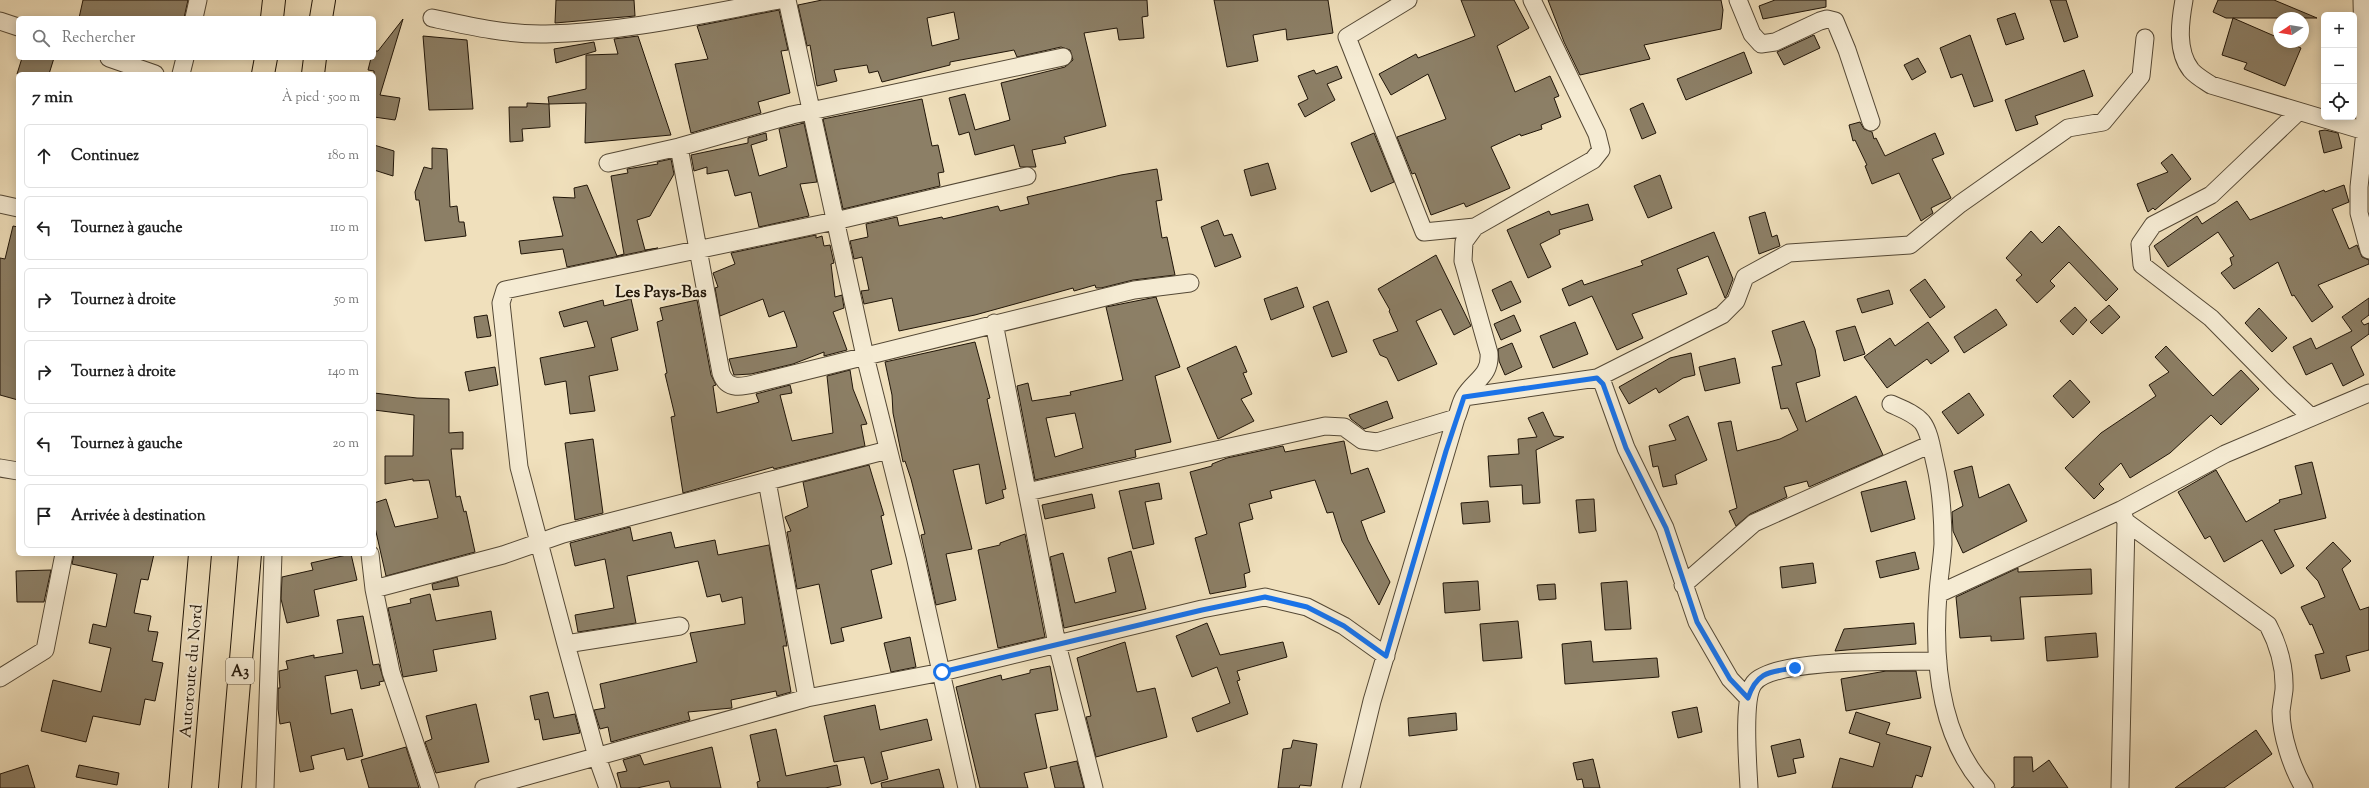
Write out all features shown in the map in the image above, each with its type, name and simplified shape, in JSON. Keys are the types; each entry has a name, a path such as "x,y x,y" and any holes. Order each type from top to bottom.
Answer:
{"highway":[{"path":"272,16 274,0"},
{"path":"321,16 324,0"},
{"path":"263,72 266,60"},
{"path":"313,72 315,60"},
{"name":"Autoroute du Nord","path":"180,788 200,556"},
{"name":"A3","path":"230,788 250,556"}],"street":[{"path":"194,16 198,0"},
{"path":"432,18 479,28 545,34 630,27 780,0"},
{"path":"787,0 865,356 942,672 967,788"},
{"path":"1408,0 1347,37 1424,232 1474,227 1593,160 1601,150 1597,134 1532,0"},
{"path":"1738,0 1752,34 1761,44 1775,42 1820,21 1827,19 1834,21 1847,50 1871,122"},
{"path":"2184,0 2180,37 2184,58 2192,71 2211,85 2367,133"},
{"path":"2362,0 2367,133 2359,187 2359,213 2369,250"},
{"path":"0,21 16,26"},
{"path":"1464,397 1597,378 1722,315 1736,301 1745,277 1789,253 1910,245 1960,204 2068,128 2103,122 2141,76 2144,38"},
{"path":"608,163 679,147 810,110 1063,57"},
{"path":"115,60 149,72"},
{"path":"182,72 184,60"},
{"path":"2298,112 2211,195 2153,225 2140,244 2142,266 2211,318 2281,389 2311,417"},
{"path":"679,147 720,373 723,381 729,386 739,387 758,383 994,323 1134,290 1190,282"},
{"path":"608,788 597,757 538,543 519,466 501,303 505,290 835,221 1027,176"},
{"path":"0,204 16,208"},
{"path":"1351,788 1372,701 1456,418 1464,397 1484,375 1490,364 1489,353 1463,261 1464,242 1474,227"},
{"path":"994,323 1057,644 1094,788"},
{"path":"1597,378 1603,384 1626,448 1666,528 1683,585 1697,622 1730,679 1748,698"},
{"path":"1938,594 2123,516 2225,454 2369,393"},
{"path":"1891,404 1909,412 1923,423 1938,475 1943,544 1938,594 1938,661 1944,704 1951,730 1973,772 1986,788"},
{"path":"1027,492 1325,426 1344,427 1362,440 1377,442 1456,418"},
{"path":"1683,585 1754,523 1930,444"},
{"path":"374,589 503,555 563,534 888,450"},
{"path":"0,468 16,471"},
{"path":"767,481 806,698"},
{"path":"2120,788 2123,516"},
{"path":"2123,516 2268,624 2278,644 2282,665 2284,688 2281,712 2290,758 2304,788"},
{"path":"0,678 45,650 64,556"},
{"path":"265,788 274,556"},
{"path":"370,556 374,589 391,672 430,788"},
{"path":"484,788 806,698 942,672 1202,610 1265,597 1307,607 1344,626 1386,656"},
{"path":"566,644 680,626"},
{"path":"1750,788 1747,745 1748,698 1753,683 1765,673 1820,663 1938,661"}],"building":[{"path":"83,0 188,0 184,16 79,16"},
{"path":"556,0 634,0 635,16 555,23"},
{"path":"822,0 1147,0 1148,16 1142,17 1144,38 1119,40 1117,28 1084,33 1106,126 1064,137 1066,143 1032,150 1036,167 1020,167 1014,145 975,155 969,132 959,135 949,98 965,94 975,130 1010,120 1001,83 1065,67 1073,60 1070,50 1061,47 1017,57 1014,50 950,62 950,65 882,82 878,71 869,73 867,65 834,70 837,81 817,86 810,45 807,46 798,5","holes":["954,12 959,39 932,46 927,18"]},
{"path":"1214,0 1328,0 1333,33 1287,40 1286,29 1253,35 1258,61 1227,67"},
{"path":"1461,0 1514,0 1529,28 1497,46 1515,92 1550,76 1559,96 1554,98 1561,117 1541,125 1542,129 1521,136 1520,134 1491,147 1510,188 1466,207 1464,203 1431,215 1415,173 1412,174 1397,137 1446,119 1428,74 1391,95 1379,74 1416,54 1418,58 1475,36"},
{"path":"1548,0 1721,0 1723,10 1721,29 1644,45 1650,59 1580,75 1564,42"},
{"path":"1775,0 1826,0 1826,7 1763,19 1759,6"},
{"path":"2050,0 2066,0 2078,37 2064,42"},
{"path":"2218,0 2274,0 2303,12 2273,12 2273,18 2226,18 2213,12"},
{"path":"779,10 788,50 781,51 790,93 758,102 761,113 691,133 675,64 708,59 697,26"},
{"path":"2015,13 2024,39 2006,45 1997,19"},
{"path":"2309,15 2317,18 2309,18"},
{"path":"2233,18 2273,35 2273,48 2301,48 2285,86 2244,69 2247,63 2222,55"},
{"path":"403,19 380,95 400,98 395,120 376,117 376,72 368,70 370,60 376,60 376,51 378,51"},
{"path":"1814,35 1820,48 1784,65 1777,52"},
{"path":"1970,35 1993,101 1974,107 1962,74 1951,78 1940,48"},
{"path":"423,36 467,40 473,109 429,110"},
{"path":"638,36 671,135 585,143 586,103 549,104 548,97 586,89 586,55 618,54 614,39"},
{"path":"594,42 596,51 556,63 554,49"},
{"path":"1744,52 1752,73 1686,100 1677,79"},
{"path":"1918,58 1926,72 1912,80 1904,65"},
{"path":"21,60 53,60 50,72 18,72"},
{"path":"1337,66 1342,78 1327,84 1335,100 1305,117 1298,104 1308,99 1298,76 1314,70 1316,74"},
{"path":"2084,70 2093,96 2035,116 2038,124 2016,131 2005,100"},
{"path":"922,99 932,146 938,145 944,172 938,173 940,186 843,209 823,119"},
{"path":"527,103 549,104 550,127 522,129 523,141 510,142 509,107 527,107"},
{"path":"1643,103 1656,133 1642,139 1630,109"},
{"path":"1860,122 1864,129 1872,132 1874,139 1876,138 1885,156 1935,133 1944,154 1932,159 1951,198 1931,208 1933,213 1921,221 1899,173 1872,184 1865,166 1867,165 1855,140 1853,141 1849,125"},
{"path":"804,123 817,182 800,184 809,216 759,227 751,192 735,196 728,170 707,174 707,167 694,171 691,155 748,143 748,138 766,133 767,140 751,145 759,176 787,167 779,129"},
{"path":"2325,130 2338,133 2342,148 2324,153 2319,131"},
{"path":"1374,133 1394,182 1371,192 1351,143"},
{"path":"376,146 394,151 393,176 376,171"},
{"path":"432,148 447,149 450,207 457,206 459,222 464,222 466,236 425,241 419,200 416,200 415,192 424,167 432,169"},
{"path":"2172,154 2191,179 2155,210 2153,208 2148,212 2137,184 2168,172 2161,163"},
{"path":"671,159 674,174 650,216 637,220 645,250 658,248 567,267 563,249 521,254 519,241 563,236 553,197 575,198 574,188 587,185 617,256 624,254 611,176 628,173 627,169 658,164 657,162"},
{"path":"1268,163 1276,189 1251,196 1244,170"},
{"path":"1157,169 1162,200 1156,201 1162,238 1167,237 1175,275 1133,280 1101,288 1096,288 1095,285 1074,291 1073,288 975,315 899,331 892,298 864,304 861,291 869,290 862,257 854,259 850,241 868,237 866,224 897,217 899,226 942,217 943,219 998,206 1000,211 1029,204 1027,197 1121,175"},
{"path":"1660,175 1672,208 1648,218 1634,186"},
{"path":"2344,185 2349,202 2332,209 2349,249 2357,245 2362,257 2369,260 2369,264 2318,285 2333,307 2312,322 2294,295 2292,296 2278,262 2234,289 2221,273 2232,265 2230,258 2234,256 2218,232 2168,267 2154,246 2197,216 2202,224 2237,201 2250,220 2324,190 2325,192"},
{"path":"1588,204 1593,220 1559,230 1560,234 1540,244 1551,267 1528,278 1507,230 1549,211 1551,215"},
{"path":"1765,212 1772,237 1777,235 1780,246 1759,254 1749,217"},
{"path":"1218,220 1224,236 1232,234 1241,257 1215,267 1201,227"},
{"path":"13,226 16,227 16,399 0,395 0,258 5,259"},
{"path":"2059,226 2118,289 2106,301 2069,262 2050,281 2055,286 2037,303 2016,280 2022,275 2006,258 2031,231 2042,243"},
{"path":"1714,232 1733,279 1725,298 1708,256 1677,269 1687,294 1632,314 1643,338 1617,350 1592,296 1569,306 1562,289 1582,280 1584,285 1643,265 1641,261"},
{"path":"816,235 816,238 822,236 824,246 830,245 834,263 831,264 835,297 842,295 844,308 833,312 847,350 824,356 824,352 793,364 751,374 734,375 729,359 797,347 784,311 769,317 763,299 720,316 715,288 718,287 713,273 735,264 731,253"},
{"path":"1436,255 1471,326 1454,335 1441,309 1416,321 1437,364 1398,381 1387,358 1380,355 1373,340 1398,331 1389,311 1390,310 1378,289"},
{"path":"1925,279 1945,307 1930,318 1910,290"},
{"path":"1511,281 1521,302 1501,311 1492,290"},
{"path":"1297,287 1304,307 1271,320 1264,299"},
{"path":"1889,290 1893,304 1862,313 1857,299"},
{"path":"1156,297 1180,367 1155,376 1171,442 1135,450 1136,457 1035,480 1017,386 1028,383 1032,401 1071,395 1070,392 1123,380 1106,307","holes":["1075,413 1083,448 1055,457 1046,418"]},
{"path":"2369,298 2369,315 2361,321 2364,325 2369,323 2369,334 2351,347 2364,375 2343,386 2332,363 2306,375 2293,347 2311,338 2316,349 2352,331 2342,317"},
{"path":"631,299 638,330 611,338 618,370 589,376 595,411 570,414 566,381 545,385 540,358 595,347 587,321 564,327 559,312 603,300 604,306"},
{"path":"697,300 711,375 716,385 713,386 717,413 759,402 756,394 790,385 792,393 780,395 792,441 833,433 827,376 850,370 853,389 867,424 861,425 865,446 774,469 773,467 683,493 671,417 675,416 665,374 667,373 657,322 663,320 660,308"},
{"path":"1328,301 1347,352 1332,357 1313,307"},
{"path":"2109,305 2120,317 2102,334 2090,322"},
{"path":"2075,307 2087,320 2073,335 2060,321"},
{"path":"2259,308 2287,338 2272,352 2245,323"},
{"path":"1996,309 2007,325 1964,353 1954,337"},
{"path":"487,315 491,336 477,338 474,317"},
{"path":"1514,315 1521,331 1501,340 1494,324"},
{"path":"1804,321 1815,349 1820,376 1796,383 1806,422 1856,396 1883,455 1809,487 1807,481 1784,487 1787,497 1750,514 1736,526 1729,511 1737,508 1718,423 1731,421 1737,451 1780,439 1798,430 1788,408 1781,409 1772,367 1782,365 1772,331"},
{"path":"1575,322 1588,354 1553,368 1540,336"},
{"path":"1928,322 1949,351 1931,364 1927,359 1887,388 1864,357 1890,338 1895,346"},
{"path":"1855,326 1865,354 1844,361 1836,331"},
{"path":"975,342 990,398 987,399 1006,489 1002,490 1004,498 986,504 979,464 953,470 972,549 946,554 956,600 936,605 921,535 925,534 911,479 905,461 903,462 885,362"},
{"path":"1512,343 1522,367 1505,375 1499,361 1498,349"},
{"path":"1236,346 1247,372 1243,373 1252,394 1241,399 1254,421 1218,439 1187,368"},
{"path":"2166,346 2213,396 2241,370 2259,389 2221,425 2211,415 2170,453 2130,478 2121,463 2099,484 2104,489 2094,499 2065,468 2101,433 2156,396 2149,385 2169,372 2155,357"},
{"path":"1691,353 1695,375 1683,378 1659,393 1656,388 1629,404 1619,387 1670,358"},
{"path":"1735,358 1740,383 1705,391 1699,367"},
{"path":"495,367 498,385 469,391 465,372"},
{"path":"2070,380 2090,402 2073,418 2053,396"},
{"path":"376,393 417,398 449,399 449,433 463,432 463,449 451,449 456,497 460,496 464,512 466,511 475,552 386,576 376,532 376,502 386,499 395,527 438,518 429,480 413,481 413,479 385,484 385,456 413,456 414,415 376,410"},
{"path":"1969,393 1984,415 1958,434 1942,412"},
{"path":"1387,401 1393,418 1364,429 1351,419 1349,415"},
{"path":"1543,412 1554,436 1564,437 1536,450 1540,503 1523,504 1522,485 1490,487 1488,456 1519,454 1518,439 1537,437 1528,418"},
{"path":"1688,416 1707,460 1675,475 1677,484 1663,487 1658,466 1653,467 1649,446 1676,440 1669,425"},
{"path":"593,439 603,513 575,520 565,443"},
{"path":"1344,441 1351,474 1368,468 1385,512 1361,521 1368,540 1390,582 1379,605 1342,541 1333,512 1327,513 1315,480 1270,491 1272,498 1249,504 1253,519 1239,523 1250,572 1244,574 1246,587 1210,594 1195,538 1207,534 1190,472 1212,466 1212,464 1227,458 1283,446 1285,452"},
{"path":"2312,462 2326,518 2274,530 2294,566 2281,574 2262,540 2224,562 2210,536 2205,539 2178,492 2216,470 2246,522 2280,502 2279,500 2302,494 2295,466"},
{"path":"869,465 884,515 881,516 892,564 871,570 882,618 841,628 844,641 831,644 819,584 797,589 787,532 791,531 785,517 808,507 803,482"},
{"path":"1972,466 1979,498 2009,484 2027,521 1963,553 1953,531 1952,512 1963,506 1954,471"},
{"path":"1906,481 1915,519 1871,532 1861,492"},
{"path":"1159,483 1162,499 1145,502 1154,544 1133,549 1119,491"},
{"path":"1092,494 1095,508 1045,519 1042,505"},
{"path":"1594,499 1596,531 1579,533 1576,500"},
{"path":"1488,501 1490,522 1463,524 1461,503"},
{"path":"630,527 633,541 671,532 675,548 715,540 718,555 769,545 787,646 783,646 791,692 777,696 776,691 731,700 732,708 688,712 690,720 611,742 608,727 600,729 594,710 605,708 600,684 697,662 690,633 745,624 742,597 722,602 720,594 707,597 698,561 627,576 636,623 578,632 575,615 614,608 605,559 575,566 570,543"},
{"path":"1025,534 1045,637 998,648 978,550 1000,545 1000,543"},
{"path":"2333,542 2351,561 2342,569 2360,610 2369,607 2369,650 2346,656 2350,671 2321,679 2315,655 2324,653 2312,624 2310,625 2301,607 2325,597 2318,581 2306,568"},
{"path":"1131,551 1146,609 1064,628 1050,557 1063,553 1075,603 1116,592 1108,558"},
{"path":"1915,552 1919,569 1880,578 1876,561"},
{"path":"74,556 154,556 148,580 141,579 134,613 151,616 148,631 158,632 152,661 163,663 155,701 145,699 140,725 93,716 86,742 41,731 53,680 101,692 111,648 89,643 93,624 106,627 117,574 72,564"},
{"path":"342,556 351,556 357,580 314,590 319,616 287,623 281,599 282,577 313,570 311,563"},
{"path":"1813,563 1816,583 1782,588 1780,567"},
{"path":"2018,568 2018,572 2091,569 2092,594 2020,597 2024,639 1991,641 1991,636 1960,638 1956,597"},
{"path":"51,570 44,602 17,602 16,571"},
{"path":"457,577 459,586 433,590 432,584"},
{"path":"1478,581 1480,610 1445,613 1443,583"},
{"path":"1627,581 1631,629 1605,630 1601,583"},
{"path":"1555,584 1556,599 1539,600 1537,585"},
{"path":"430,594 436,621 491,611 496,639 433,650 437,671 403,677 388,608 411,603 410,599"},
{"path":"363,616 373,665 379,664 384,681 379,682 380,685 361,689 357,670 325,676 331,714 352,709 363,756 347,760 344,748 311,756 314,769 300,772 290,722 280,724 278,709 278,688 280,688 279,671 288,669 286,661 314,655 314,658 343,653 337,620"},
{"path":"1518,621 1522,658 1483,661 1480,624"},
{"path":"1207,623 1220,655 1283,642 1287,657 1237,671 1240,680 1237,681 1248,714 1197,732 1192,718 1230,703 1217,667 1192,677 1176,636"},
{"path":"1914,623 1916,644 1835,651 1844,629"},
{"path":"2096,633 2098,657 2047,661 2045,637"},
{"path":"910,637 916,667 891,672 884,643"},
{"path":"1591,641 1593,662 1657,658 1659,677 1565,684 1562,644"},
{"path":"1125,642 1137,692 1155,688 1167,737 1096,757 1086,717 1091,716 1077,658"},
{"path":"1050,666 1058,710 1035,714 1047,768 1024,773 1028,788 980,788 956,687 1001,675 1002,680 1030,673 1030,670"},
{"path":"1886,671 1916,671 1921,698 1846,711 1841,679"},
{"path":"548,692 554,718 575,714 580,733 543,740 539,719 535,720 530,696"},
{"path":"476,704 489,762 436,773 425,742 432,739 426,716"},
{"path":"875,705 880,730 927,719 932,740 881,752 888,779 871,784 864,757 834,762 824,716"},
{"path":"1697,707 1702,732 1678,738 1672,712"},
{"path":"1856,712 1890,723 1886,734 1931,747 1922,777 1916,775 1912,788 1832,788 1840,758 1873,767 1880,743 1849,733"},
{"path":"1456,713 1457,730 1409,736 1408,718"},
{"path":"776,729 786,776 837,765 841,785 825,788 758,788 757,782 760,781 750,735"},
{"path":"2256,730 2272,754 2224,788 2175,788"},
{"path":"1800,739 1804,757 1793,759 1796,773 1778,777 1771,746"},
{"path":"1293,740 1317,744 1311,786 1300,785 1299,788 1278,788 1283,749 1291,748"},
{"path":"406,747 419,788 369,788 361,760"},
{"path":"712,747 721,788 671,788 669,781 637,788 621,788 617,773 627,771 623,760 640,755 644,765"},
{"path":"2014,757 2032,757 2033,772 2049,760 2068,788 2011,788 2014,786"},
{"path":"1593,759 1600,788 1584,788 1582,779 1577,780 1573,763"},
{"path":"1077,761 1084,788 1055,788 1050,767"},
{"path":"28,765 35,788 0,788 0,774"},
{"path":"79,765 119,773 117,785 76,777"},
{"path":"939,769 944,788 882,788 881,783"}],"district":[{"name":"Les Pays-Bas","path":"661,291"}],"route":[{"path":"942,672 1202,610 1265,597 1307,607 1344,626 1386,656 1446,451 1464,397 1597,378 1603,384 1626,448 1646,484 1666,528 1683,585 1697,622 1730,679 1748,698 1753,683 1765,673 1795,668"}]}
